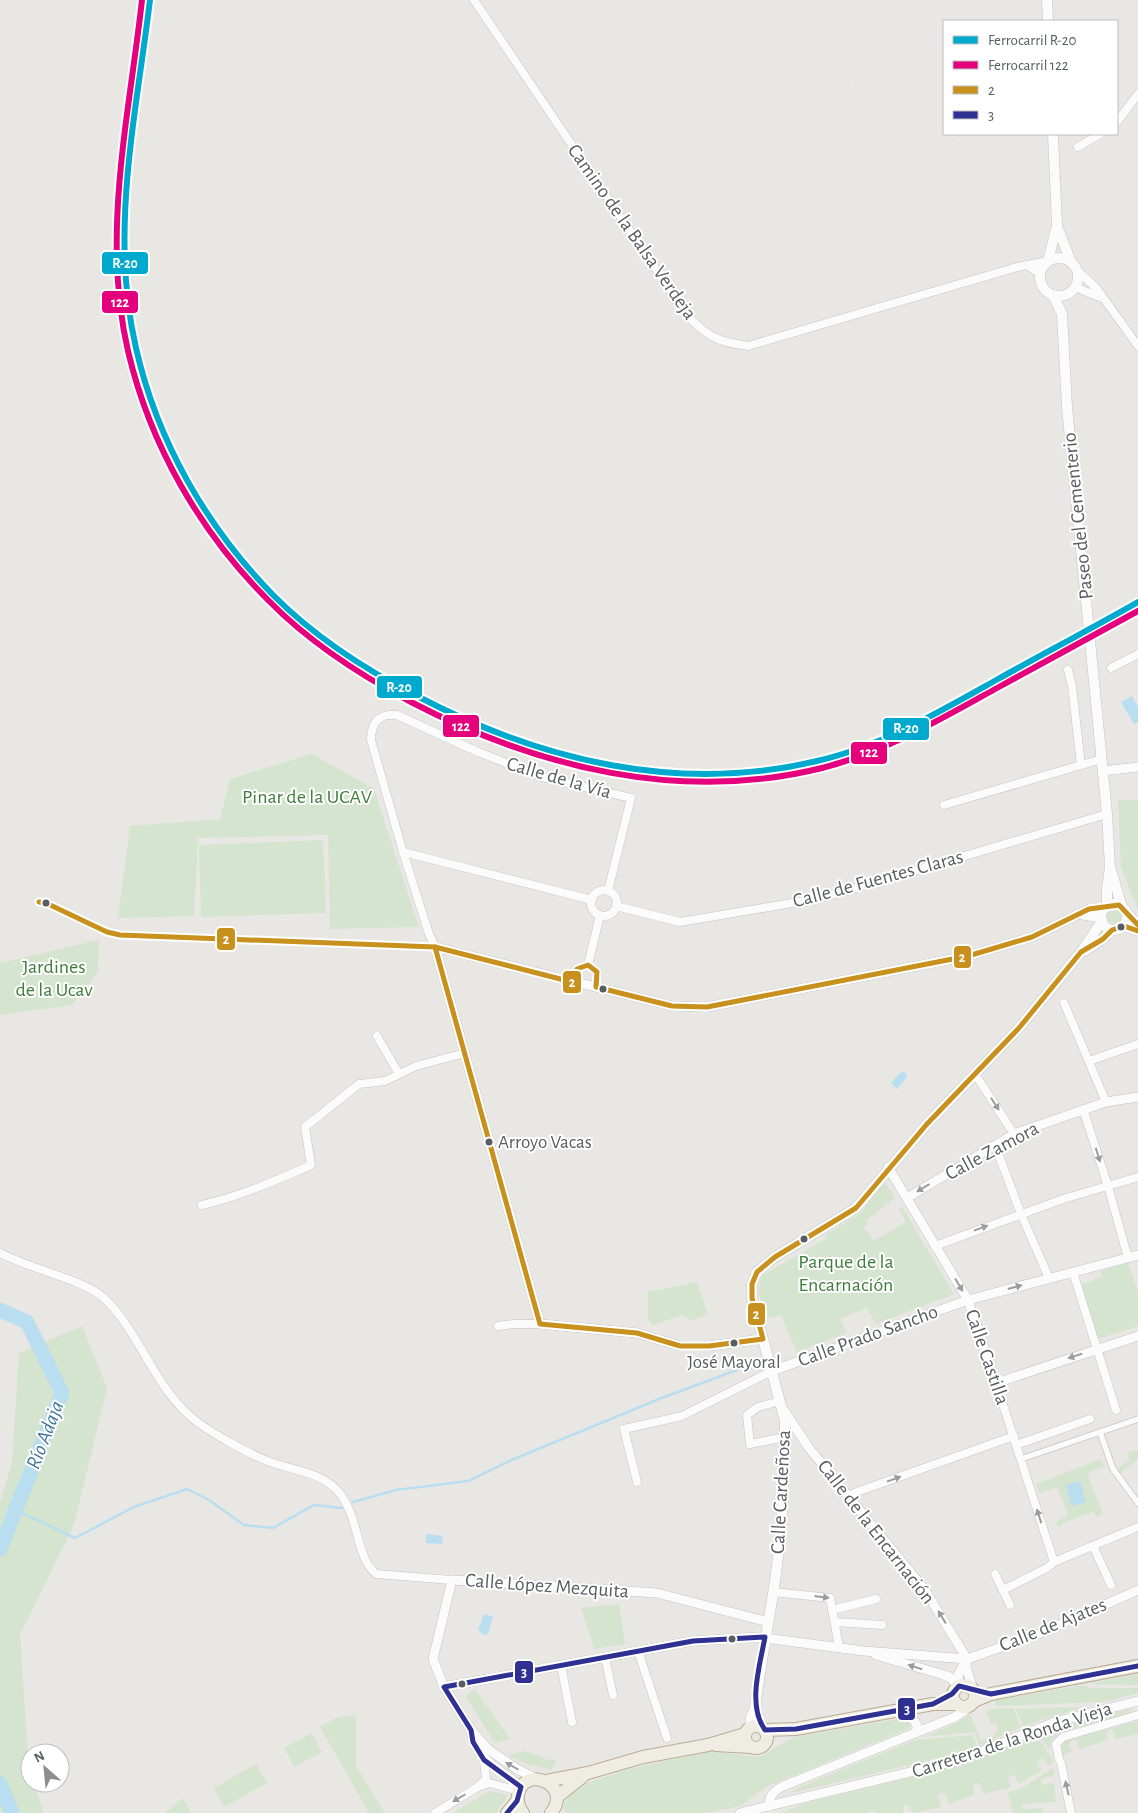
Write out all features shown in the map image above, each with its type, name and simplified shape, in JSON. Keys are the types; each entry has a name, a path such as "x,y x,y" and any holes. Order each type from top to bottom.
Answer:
{"highway":[{"path":"956,1695 960,1707 972,1697 1138,1666"},
{"path":"507,1813 528,1781 588,1773 643,1757 708,1745 757,1732 796,1729 933,1704 956,1695 969,1686 972,1697"},
{"path":"708,1745 756,1748 763,1746 757,1732"},
{"path":"750,1747 745,1741 757,1732"},
{"path":"556,1808 574,1782 588,1773"},
{"path":"542,1780 554,1787 556,1808"},
{"path":"519,1793 523,1813"}],"main road":[{"path":"1047,0 1048,20"},
{"path":"1053,135 1057,225 1048,261 1040,274 1043,287 1053,295 1072,290 1078,276 1057,225"},
{"path":"1048,261 1060,258 1073,265"},
{"name":"Paseo del Cementerio","path":"1062,314 1072,290"},
{"name":"Paseo del Cementerio","path":"1053,295 1062,314 1067,408 1107,814 1110,867 1106,889 1106,907"},
{"name":"Paseo del Cementerio","path":"1110,867 1124,909"},
{"path":"1081,952 1103,939 1112,930 1124,926 1127,919 1124,909 1115,904 1106,907 1102,920 1106,927 1112,930"},
{"name":"Calle Cardeñosa","path":"757,1732 755,1708 773,1592 781,1520 785,1421 752,1298 752,1284 757,1272 775,1257 856,1208 888,1167 1019,1028 1081,952 1102,920"}],"street":[{"name":"Camino de la Balsa Verdeja","path":"474,0 686,314 703,332 721,342 748,346 1027,265 1048,261"},
{"path":"1118,121 1138,94"},
{"path":"1078,147 1098,135"},
{"path":"1027,265 1040,274"},
{"path":"1073,265 1090,280 1138,346"},
{"path":"1072,290 1104,299"},
{"path":"1111,668 1138,654"},
{"path":"1068,670 1072,686 1081,765"},
{"name":"Calle de la Vía","path":"403,852 372,740 371,729 377,719 386,714 397,715 478,752 542,777 631,798 608,891"},
{"path":"944,805 1102,759"},
{"path":"1103,771 1138,767"},
{"name":"Calle de Fuentes Claras","path":"616,906 680,922 822,898 1107,814"},
{"path":"403,852 592,900"},
{"path":"403,852 428,934 435,948 540,1324"},
{"path":"608,891 616,899 616,906 608,915 600,915 594,911 592,900 596,894 608,891"},
{"path":"435,948 672,1006 707,1007 968,956 1032,936 1089,909 1106,907"},
{"name":"Paseo del Cementerio","path":"1124,909 1138,926"},
{"path":"1077,914 1102,920"},
{"path":"588,965 600,915"},
{"path":"1124,926 1138,931"},
{"path":"572,982 577,969 588,965"},
{"path":"588,965 597,972 596,987"},
{"path":"1064,1002 1106,1102"},
{"path":"377,1036 399,1074"},
{"path":"1089,1060 1138,1044"},
{"path":"202,1206 251,1190 311,1165 305,1127 359,1084 385,1081 416,1066 465,1053"},
{"path":"975,1074 1014,1134"},
{"name":"Calle Zamora","path":"907,1198 1014,1134 1106,1102 1138,1097"},
{"path":"1083,1109 1108,1186 1128,1258"},
{"path":"995,1145 1021,1214 1049,1278"},
{"name":"Calle Castilla","path":"888,1167 968,1300 1054,1562"},
{"path":"935,1246 1021,1214 1138,1177"},
{"name":"Calle López Mezquita","path":"0,1253 19,1264 80,1285 103,1296 121,1317 170,1395 192,1419 270,1462 296,1468 336,1489 356,1525 365,1560 376,1574 657,1594 768,1622"},
{"name":"Calle Prado Sancho","path":"772,1372 968,1300 1138,1255"},
{"path":"1073,1272 1116,1410"},
{"path":"498,1326 540,1324 637,1333 680,1346 766,1348"},
{"path":"996,1382 1138,1336"},
{"path":"637,1482 624,1428 682,1416 772,1372"},
{"path":"781,1404 758,1407 747,1415 749,1439 750,1444 785,1436"},
{"name":"Calle de la Encarnación","path":"781,1404 809,1448 925,1590 967,1659 966,1667 972,1697"},
{"path":"849,1497 854,1493 1015,1440 1090,1419"},
{"path":"1021,1459 1138,1419"},
{"path":"1100,1432 1113,1469 1138,1503"},
{"path":"1003,1590 1047,1568 1054,1562 1138,1527"},
{"path":"1093,1546 1112,1585"},
{"path":"996,1574 1010,1605"},
{"path":"452,1580 433,1659 444,1687 471,1730 495,1755 542,1780"},
{"name":"Calle de Ajates","path":"967,1659 1039,1634 1138,1590"},
{"path":"773,1592 830,1598 840,1647"},
{"path":"832,1610 876,1599"},
{"path":"835,1622 882,1624"},
{"path":"444,1687 693,1641 765,1637 864,1651 967,1659 958,1675 956,1695 943,1722"},
{"path":"638,1651 667,1738"},
{"path":"864,1651 952,1678 956,1695"},
{"path":"605,1657 613,1695"},
{"path":"561,1665 572,1722"},
{"path":"769,1810 769,1798 781,1787 956,1717 972,1697"},
{"name":"Carretera de la Ronda Vieja","path":"740,1813 769,1810 960,1760 1058,1721 1138,1701"},
{"path":"906,1709 917,1725 917,1732"},
{"path":"1071,1813 1056,1744 1063,1736 1138,1715"},
{"path":"471,1730 473,1742 484,1760 519,1793"},
{"path":"478,1787 486,1779 484,1760"},
{"path":"435,1813 478,1787 489,1783 519,1793"}],"green space":[{"name":"Pinar de la UCAV","path":"312,754 374,789 419,927 330,929 328,835 198,838 194,916 118,918 130,826 220,819 230,779"},
{"path":"1118,800 1138,800 1138,910 1121,867"},
{"path":"323,840 326,913 201,917 199,845"},
{"path":"1111,910 1117,910 1121,917 1117,924 1111,924 1107,920 1107,914"},
{"name":"Jardines de la Ucav","path":"99,940 98,972 72,1005 0,1015 0,963"},
{"name":"Parque de la Encarnación","path":"884,1181 895,1198 866,1221 867,1224 864,1228 874,1241 906,1222 899,1209 902,1207 954,1294 876,1324 867,1308 840,1319 847,1333 797,1352 781,1315 766,1318 759,1291 763,1275 827,1238 825,1235 861,1213"},
{"path":"1128,1262 1138,1292 1138,1326 1095,1340 1077,1286 1102,1277 1101,1271"},
{"path":"697,1282 708,1314 690,1321 683,1315 652,1325 648,1318 648,1292"},
{"path":"82,1326 107,1388 74,1525 20,1635 27,1743 20,1743 20,1793 37,1793 44,1813 0,1813 0,1503 12,1462 19,1353"},
{"path":"1138,1450 1138,1459 1120,1473 1118,1469 1129,1460 1128,1452"},
{"path":"1101,1459 1104,1467 1087,1473 1103,1514 1097,1517 1093,1512 1064,1522 1058,1528 1056,1522 1068,1515 1057,1487 1039,1493 1036,1484"},
{"path":"619,1604 625,1644 594,1649 581,1608"},
{"path":"1138,1674 1138,1685 1089,1684"},
{"path":"1084,1685 1090,1688 1138,1688 1138,1693 1103,1702 996,1706 995,1700"},
{"path":"473,1690 476,1691 510,1739 495,1743 466,1697"},
{"path":"1084,1707 1023,1726 1016,1709"},
{"path":"1013,1708 1021,1727 980,1746 974,1732 924,1737 957,1723 970,1714 981,1742 996,1735 995,1731 999,1729 996,1723 991,1724 986,1712 991,1709"},
{"path":"1133,1708 1127,1714 1061,1732 1052,1739 1049,1750 1042,1739 1027,1741 1078,1722"},
{"path":"356,1716 356,1766 385,1813 365,1813 368,1811 320,1727 336,1718"},
{"path":"904,1718 909,1722 910,1726 907,1729 768,1786 740,1806 707,1813 568,1813 564,1811 563,1806 567,1799 580,1785 632,1768 713,1751 754,1757 762,1756 794,1737"},
{"path":"1138,1721 1138,1734 1115,1739 1113,1730 1110,1729 1107,1733 1108,1740 1080,1749 1076,1740 1072,1740 1069,1744 1072,1751 1063,1756 1063,1743 1067,1740"},
{"path":"312,1733 322,1752 294,1767 284,1748"},
{"path":"973,1735 977,1747 956,1754 787,1794 804,1785 916,1740"},
{"path":"1041,1741 1054,1762 1049,1766 1044,1759 1039,1759 1037,1764 1042,1770 1019,1784 1015,1776 1011,1775 1008,1780 1011,1787 983,1794 980,1784 975,1783 973,1787 975,1795 948,1804 946,1794 940,1793 938,1797 941,1807 913,1813 907,1804 903,1807 904,1813 876,1813 871,1810 867,1813 782,1813 804,1803 964,1765 1018,1742 1021,1744"},
{"path":"525,1751 547,1760 556,1759 556,1763 551,1770 524,1763 508,1755"},
{"path":"256,1764 267,1783 224,1807 214,1788"},
{"path":"1053,1768 1055,1775 1041,1779 1042,1785 1054,1783 1056,1802 1022,1804 1023,1809 1043,1808 1043,1813 1013,1813 1008,1792 1020,1789"},
{"path":"490,1791 508,1795 496,1813 453,1813"},
{"path":"183,1798 191,1813 165,1813"}],"water":[{"path":"1132,696 1138,707 1138,722 1134,724 1121,702"},
{"path":"901,1072 906,1073 907,1077 897,1089 891,1083"},
{"path":"1080,1481 1086,1502 1072,1506 1066,1485"},
{"path":"426,1534 443,1536 442,1544 426,1543"},
{"path":"484,1614 493,1617 488,1634 484,1635 478,1630"}],"waterway":[{"name":"Río Adaja","path":"0,1310 27,1322 62,1393 0,1549"},
{"path":"353,1502 396,1490 468,1481 514,1459 659,1399 753,1364"},
{"path":"14,1509 75,1538 134,1507 187,1489 209,1500 244,1525 273,1528 314,1505 342,1508"},
{"name":"Río Adaja","path":"0,1784 12,1813"}],"railway":[{"path":"737,0 784,39 830,73 876,102 923,127 972,149 1024,167 1138,196"}],"rail line":[{"name":"122","path":"142,0 120,175 117,219 120,307 128,351 138,386 164,453 181,485 200,516 243,574 300,630 336,657 373,681 459,725 509,745 560,761 611,773 663,780 716,782 769,778 822,768 890,744 955,711 1138,611"},
{"name":"R-20","path":"150,0 132,130 125,218 128,304 145,383 171,449 206,512 227,542 250,570 290,611 324,639 360,664 417,696 464,719 512,738 562,754 612,765 662,772 714,774 765,770 817,761 888,737 955,703 1138,602"}],"transit line":[{"name":"2","path":"39,902 46,903 107,932 120,935 435,947 572,982 577,969 588,965 597,972 596,987 672,1006 707,1007 968,956 1032,937 1089,909 1119,905 1138,925"},
{"name":"2","path":"435,947 540,1324 637,1333 680,1346 709,1346 763,1339 752,1298 752,1284 757,1272 775,1257 856,1208 927,1124 1019,1028 1081,952 1103,939 1112,930 1124,926 1138,931"},
{"name":"3","path":"507,1813 517,1801 521,1787 484,1760 473,1742 471,1730 444,1687 693,1641 765,1637 756,1685 757,1709 765,1730 796,1729 933,1704 952,1694 959,1686 991,1694 1138,1666"}],"place":[{"name":"Arroyo Vacas","path":"489,1142"},
{"name":"José Mayoral","path":"734,1343"}]}
